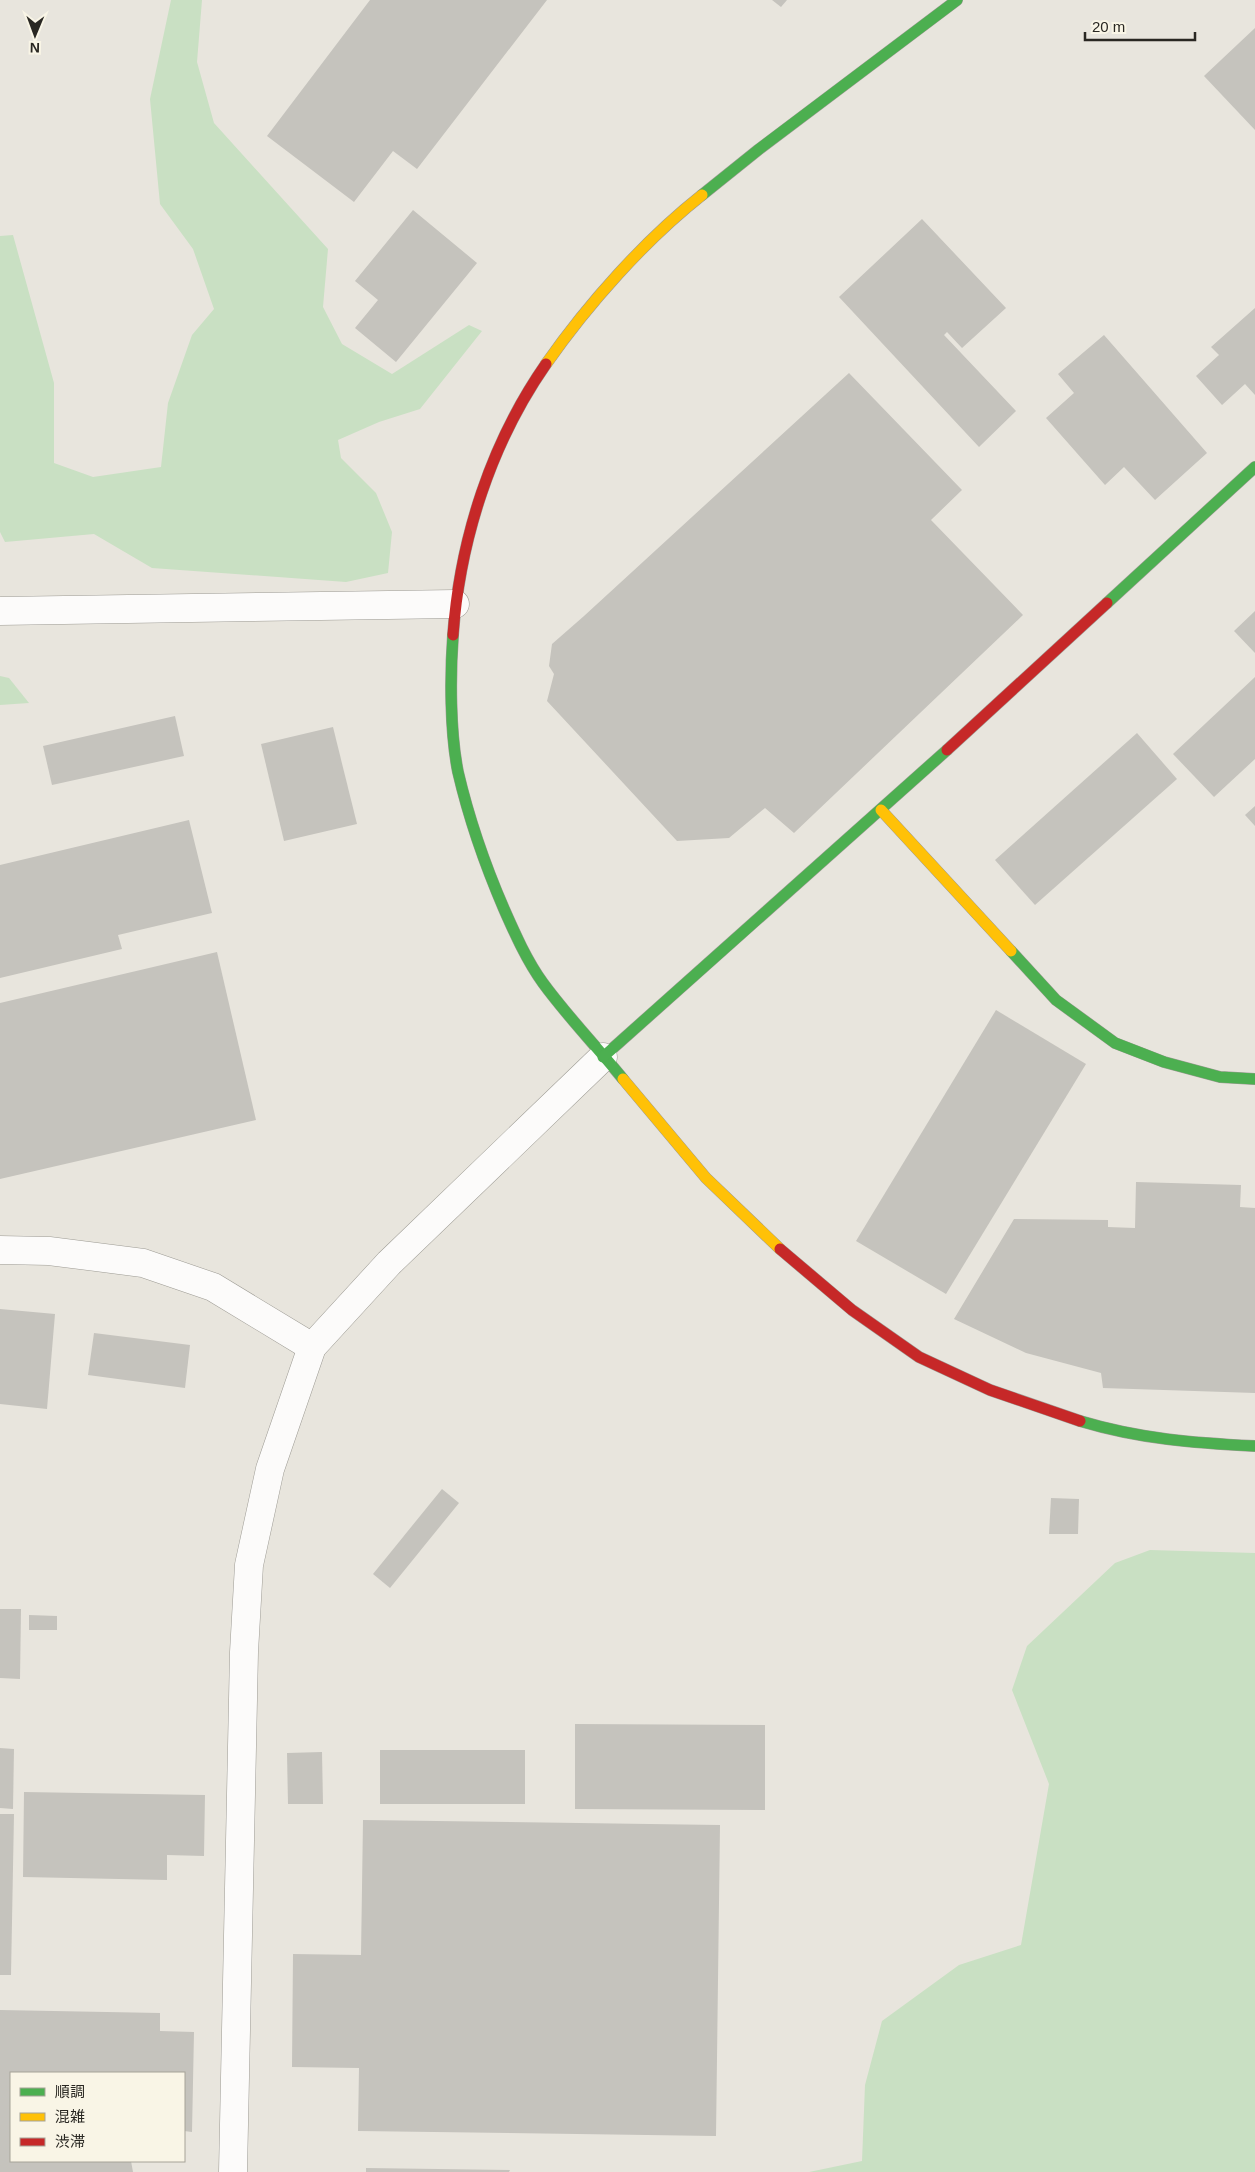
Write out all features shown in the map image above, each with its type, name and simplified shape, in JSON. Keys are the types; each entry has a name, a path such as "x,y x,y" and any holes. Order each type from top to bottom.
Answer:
{"street":[{"path":"957,0 758,150 687,207 639,253 560,344 534,381 495,455 471,524 455,604 451,658 453,722 458,770 470,816 490,877 514,932 542,982 706,1178 768,1239 852,1310 919,1357 990,1390 1044,1410 1117,1432 1182,1442 1255,1446"},
{"path":"233,2172 244,1652 249,1565 270,1469 312,1348 389,1263 603,1057 881,810 1255,467"},
{"path":"0,611 455,604"},
{"path":"881,810 1056,1000 1115,1043 1164,1062 1220,1077 1255,1079"},
{"path":"0,1250 49,1251 143,1263 213,1287 312,1348"}],"green space":[{"path":"171,0 202,0 197,62 214,123 328,249 323,307 342,344 392,374 469,325 482,331 420,409 379,422 338,440 341,458 376,493 392,532 388,573 346,582 152,568 94,534 5,542 0,532 0,236 13,235 54,383 54,463 93,477 161,467 168,403 192,335 214,309 193,249 160,204 150,99"},
{"path":"0,676 9,678 29,703 0,705"},
{"path":"1150,1550 1255,1553 1255,2172 809,2172 862,2161 865,2085 882,2021 959,1965 1021,1945 1049,1784 1012,1690 1027,1646 1115,1563"}],"building":[{"path":"370,0 547,0 417,169 393,151 354,202 267,136"},
{"path":"772,0 787,0 781,7"},
{"path":"1255,28 1255,130 1204,76"},
{"path":"413,210 477,263 396,362 355,328 378,300 355,281"},
{"path":"922,219 1006,308 962,348 947,332 944,335 1016,411 979,447 839,297"},
{"path":"1255,308 1255,395 1245,384 1222,405 1196,376 1219,355 1211,347"},
{"path":"1104,335 1207,453 1155,500 1124,467 1105,485 1046,418 1074,393 1058,374"},
{"path":"849,373 962,490 931,520 1023,615 794,833 765,808 729,838 677,841 547,701 554,674 549,666 552,644"},
{"path":"1255,611 1255,653 1234,631"},
{"path":"1255,677 1255,759 1214,797 1173,754"},
{"path":"175,716 184,756 52,785 43,746"},
{"path":"333,727 357,824 284,841 261,744"},
{"path":"1137,733 1177,779 1035,905 995,860"},
{"path":"1255,806 1255,826 1245,815"},
{"path":"189,820 212,913 118,935 122,949 0,978 0,865"},
{"path":"217,952 256,1120 0,1179 0,1003"},
{"path":"996,1010 1086,1064 946,1294 856,1241"},
{"path":"1136,1182 1241,1185 1240,1207 1255,1208 1255,1393 1103,1388 1101,1373 1026,1353 954,1319 1014,1219 1108,1220 1108,1227 1135,1228"},
{"path":"0,1309 55,1314 47,1409 0,1404"},
{"path":"94,1333 190,1345 185,1388 88,1375"},
{"path":"442,1489 459,1503 390,1588 373,1574"},
{"path":"1051,1498 1079,1499 1078,1534 1049,1534"},
{"path":"0,1609 21,1609 20,1679 0,1678"},
{"path":"29,1615 57,1616 57,1630 29,1630"},
{"path":"575,1724 765,1725 765,1810 575,1809"},
{"path":"0,1748 14,1749 13,1809 0,1808"},
{"path":"380,1750 525,1750 525,1804 380,1804"},
{"path":"322,1752 323,1804 288,1804 287,1753"},
{"path":"24,1792 205,1795 204,1856 167,1855 167,1880 23,1877"},
{"path":"0,1814 14,1814 11,1975 0,1975"},
{"path":"363,1820 720,1825 716,2136 358,2131 359,2068 292,2067 293,1954 361,1955"},
{"path":"0,2010 160,2013 160,2031 194,2032 192,2132 185,2131 185,2072 10,2072 10,2162 131,2162 133,2172 0,2172"},
{"path":"366,2168 510,2170 509,2172 366,2172"}],"traffic: fast":[{"path":"702,195 758,150 957,0"},
{"path":"1107,603 1255,467"},
{"path":"453,635 451,704 455,756 467,807 490,876 517,938 537,975 623,1079"},
{"path":"603,1057 947,750"},
{"path":"1011,951 1056,1000 1115,1043 1164,1062 1220,1077 1255,1079"},
{"path":"1080,1421 1146,1436 1255,1446"}],"traffic: slow":[{"path":"546,364 562,341 618,274 659,232 702,195"},
{"path":"881,810 1011,951"},
{"path":"623,1079 706,1178 780,1249"}],"traffic: jam":[{"path":"453,635 463,563 482,493 494,459 509,426 526,394 546,364"},
{"path":"947,750 1107,603"},
{"path":"780,1249 852,1310 919,1357 990,1390 1080,1421"}]}
